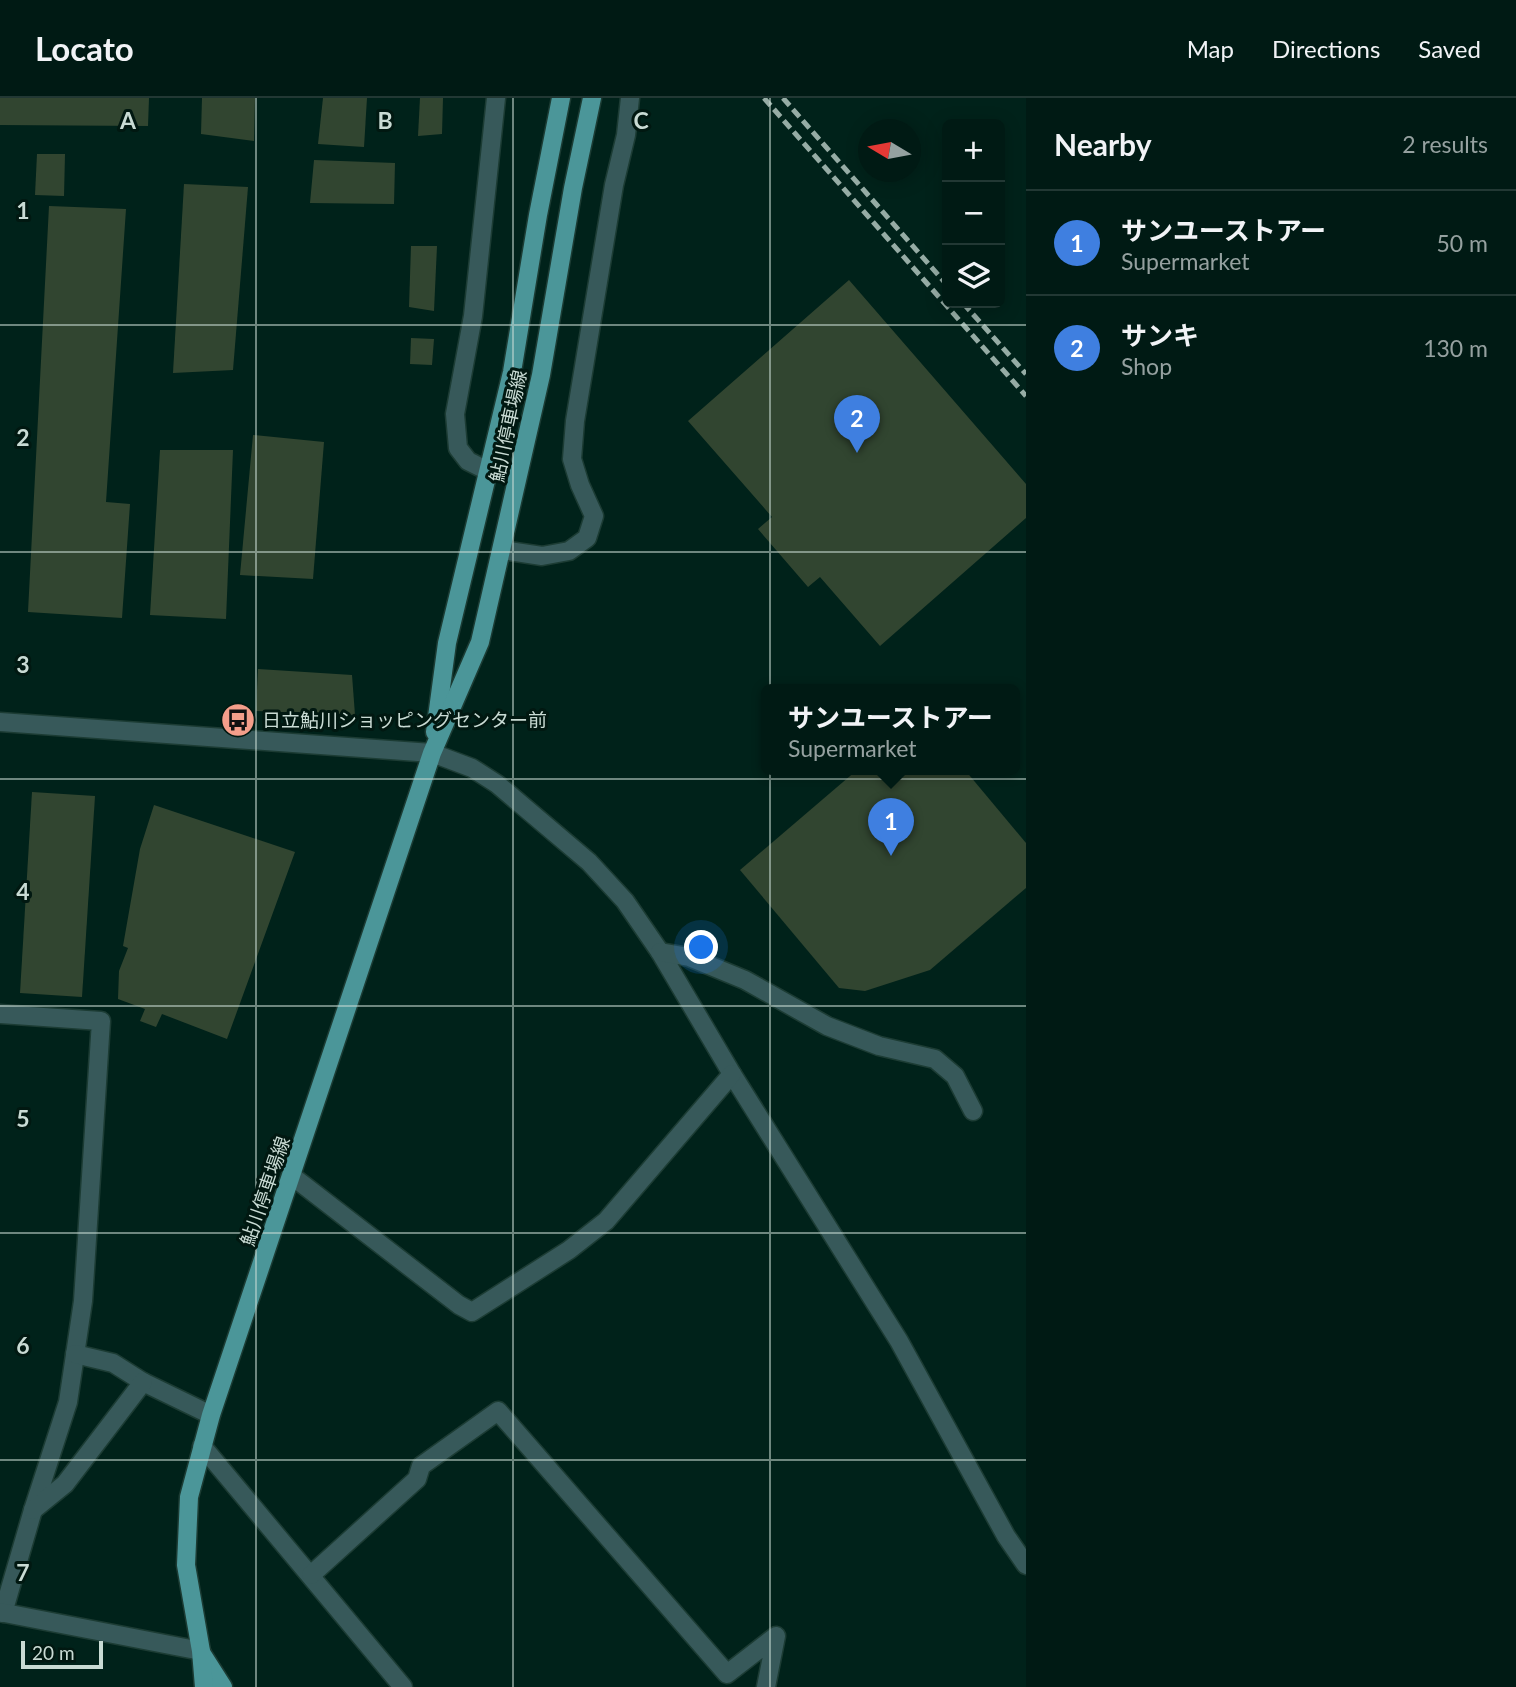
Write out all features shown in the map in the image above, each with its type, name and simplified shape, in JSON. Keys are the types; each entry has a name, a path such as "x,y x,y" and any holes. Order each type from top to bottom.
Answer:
{"main road":[{"name":"鮎川停車場線","path":"432,753 447,643 512,372 561,98"},
{"name":"鮎川停車場線","path":"204,1687 201,1651 186,1565 189,1497 211,1415 432,753 480,642 541,375 573,188 592,98"},
{"name":"鮎川停車場線","path":"201,1651 222,1687"}],"street":[{"path":"488,471 468,461 458,448 455,414 473,316 496,98"},
{"path":"502,550 542,556 569,551 587,538 594,516 572,459 575,421 614,185 626,135 630,98"},
{"path":"0,722 432,753 472,768 496,785 580,855 625,901 660,952 732,1073 900,1341 1006,1535 1026,1565"},
{"path":"660,952 690,957 745,980 827,1026 879,1045 935,1059 955,1076 973,1111"},
{"path":"0,1014 101,1021 83,1301 68,1402 2,1613 201,1651"},
{"path":"292,1176 459,1306 472,1312 569,1250 606,1221 732,1073"},
{"path":"75,1354 113,1363 143,1382 211,1415"},
{"path":"33,1510 65,1484 143,1382"},
{"path":"312,1576 417,1479 421,1466 498,1411 727,1674 776,1636 765,1687"},
{"path":"202,1446 404,1687"}],"building":[{"path":"0,98 149,98 148,126 0,125"},
{"path":"202,98 255,98 254,141 201,134"},
{"path":"323,98 367,98 364,147 318,144"},
{"path":"420,98 443,98 442,134 418,136"},
{"path":"37,154 65,154 64,196 35,195"},
{"path":"314,160 395,163 394,204 310,203"},
{"path":"184,184 248,187 233,370 173,373"},
{"path":"49,206 126,209 106,502 130,504 122,618 28,612"},
{"path":"411,246 437,246 434,311 409,307"},
{"path":"849,280 1026,484 1026,518 880,646 820,577 808,587 758,529 772,517 688,421"},
{"path":"411,338 434,339 432,365 410,364"},
{"path":"253,435 324,442 313,579 240,575"},
{"path":"160,450 233,450 226,619 150,615"},
{"path":"258,669 352,675 355,715 256,711"},
{"path":"851,775 969,775 1026,843 1026,888 930,970 865,991 839,988 740,870"},
{"path":"32,792 95,796 82,997 20,993"},
{"path":"154,805 295,852 227,1039 162,1014 156,1027 140,1021 145,1009 118,999 119,971 128,948 123,946 140,849"}],"railway":[{"path":"764,98 1026,396"},
{"path":"783,98 942,279"},
{"path":"967,308 1026,374"}],"place":[{"name":"サンキ","path":"857,453"},
{"name":"日立鮎川ショッピングセンター前","path":"238,720"},
{"name":"サンユーストアー","path":"891,856"}]}
